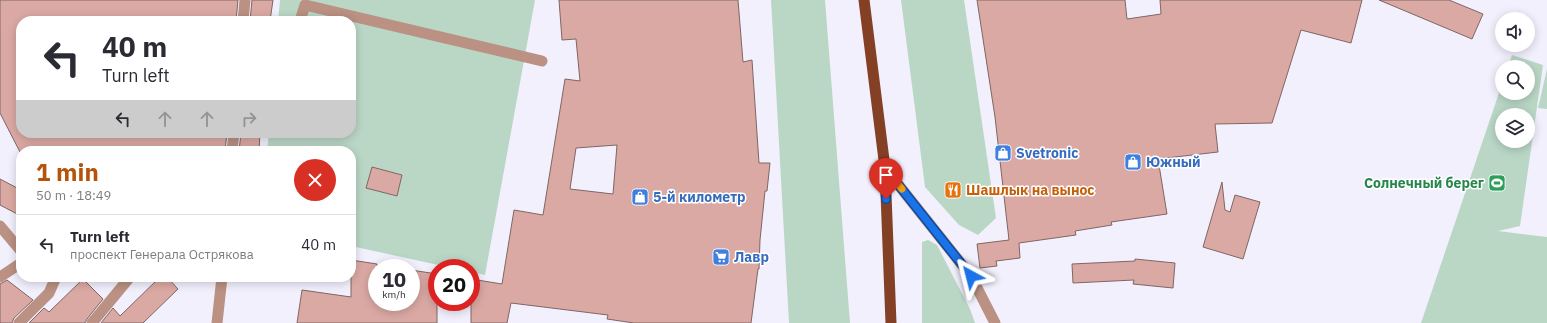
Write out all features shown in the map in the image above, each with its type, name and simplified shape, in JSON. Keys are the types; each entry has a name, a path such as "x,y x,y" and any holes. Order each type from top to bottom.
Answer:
{"main road":[{"path":"864,0 885,168 891,323"}],"lane":[{"path":"243,16 245,0"},
{"path":"301,16 305,2 542,61"},
{"path":"885,168 971,276 995,323"},
{"path":"0,226 16,245"},
{"path":"0,277 16,266"},
{"path":"19,323 49,293 54,282"},
{"path":"92,323 126,282"},
{"path":"217,323 221,282"}],"green space":[{"path":"280,0 535,0 485,275 480,274 480,259 428,259 428,263 420,261 420,259 411,259 356,247 356,146 268,146 268,138 356,138 356,16 278,16"},
{"path":"771,0 825,0 850,323 789,323"},
{"path":"901,0 964,0 996,218 978,235 959,225 925,187"},
{"name":"Солнечный берег","path":"1512,55 1528,60 1510,60"},
{"name":"Солнечный берег","path":"1535,62 1543,65 1535,121 1535,108 1495,108 1495,148 1531,148 1520,226 1498,231 1547,237 1547,323 1421,323 1497,100 1535,100"},
{"path":"1547,69 1547,109 1538,108"},
{"path":"928,240 937,245 970,309 975,323 922,323 922,242"}],"building":[{"path":"0,0 238,0 236,16 16,16 16,138 226,138 226,146 17,146 0,113"},
{"path":"252,0 273,0 271,16 250,16"},
{"name":"5-й километр","path":"559,0 738,0 743,62 752,60 759,163 770,163 767,191 765,191 760,240 759,269 751,323 634,323 607,319 608,315 511,303 507,323 471,323 471,311 480,311 480,280 502,284 514,210 543,215 565,79 580,81 576,39 562,40","holes":["617,145 613,194 570,189 576,148"]},
{"name":"Южный","path":"977,0 1125,0 1127,19 1161,14 1160,0 1362,0 1351,43 1301,30 1272,123 1215,124 1218,152 1158,159 1167,214 1111,222 1112,225 1075,231 1076,235 1019,243 1020,258 996,261 997,266 980,268 977,244 1009,240 995,117"},
{"path":"1379,0 1449,0 1483,14 1472,39"},
{"path":"240,138 260,138 259,146 240,146"},
{"path":"372,167 402,175 397,196 366,188"},
{"path":"0,179 16,187 16,213 0,205"},
{"path":"1222,182 1225,210 1230,212 1235,195 1260,202 1243,259 1203,247"},
{"path":"1135,259 1175,263 1173,288 1133,284 1134,280 1073,283 1072,264 1135,261"},
{"path":"356,261 368,263 368,311 420,311 420,271 428,273 428,311 437,311 437,323 297,323 302,290 351,297 351,282 356,282"},
{"path":"7,280 33,300 14,318 12,323 0,323 0,284"},
{"path":"80,282 86,282 103,299 85,323 29,323 44,308 49,312"},
{"path":"155,282 172,282 178,289 143,323 101,323 113,308 120,316"}],"slow traffic":[{"path":"885,174 885,168 902,189"}],"place":[{"name":"Svetronic","path":"1003,153"},
{"name":"Южный","path":"1133,162"},
{"name":"Солнечный берег","path":"1497,183"},
{"name":"Шашлык на вынос","path":"953,190"},
{"name":"5-й километр","path":"640,197"},
{"name":"Лавр","path":"721,257"}],"route":[{"path":"886,199 885,168 971,276"}]}
